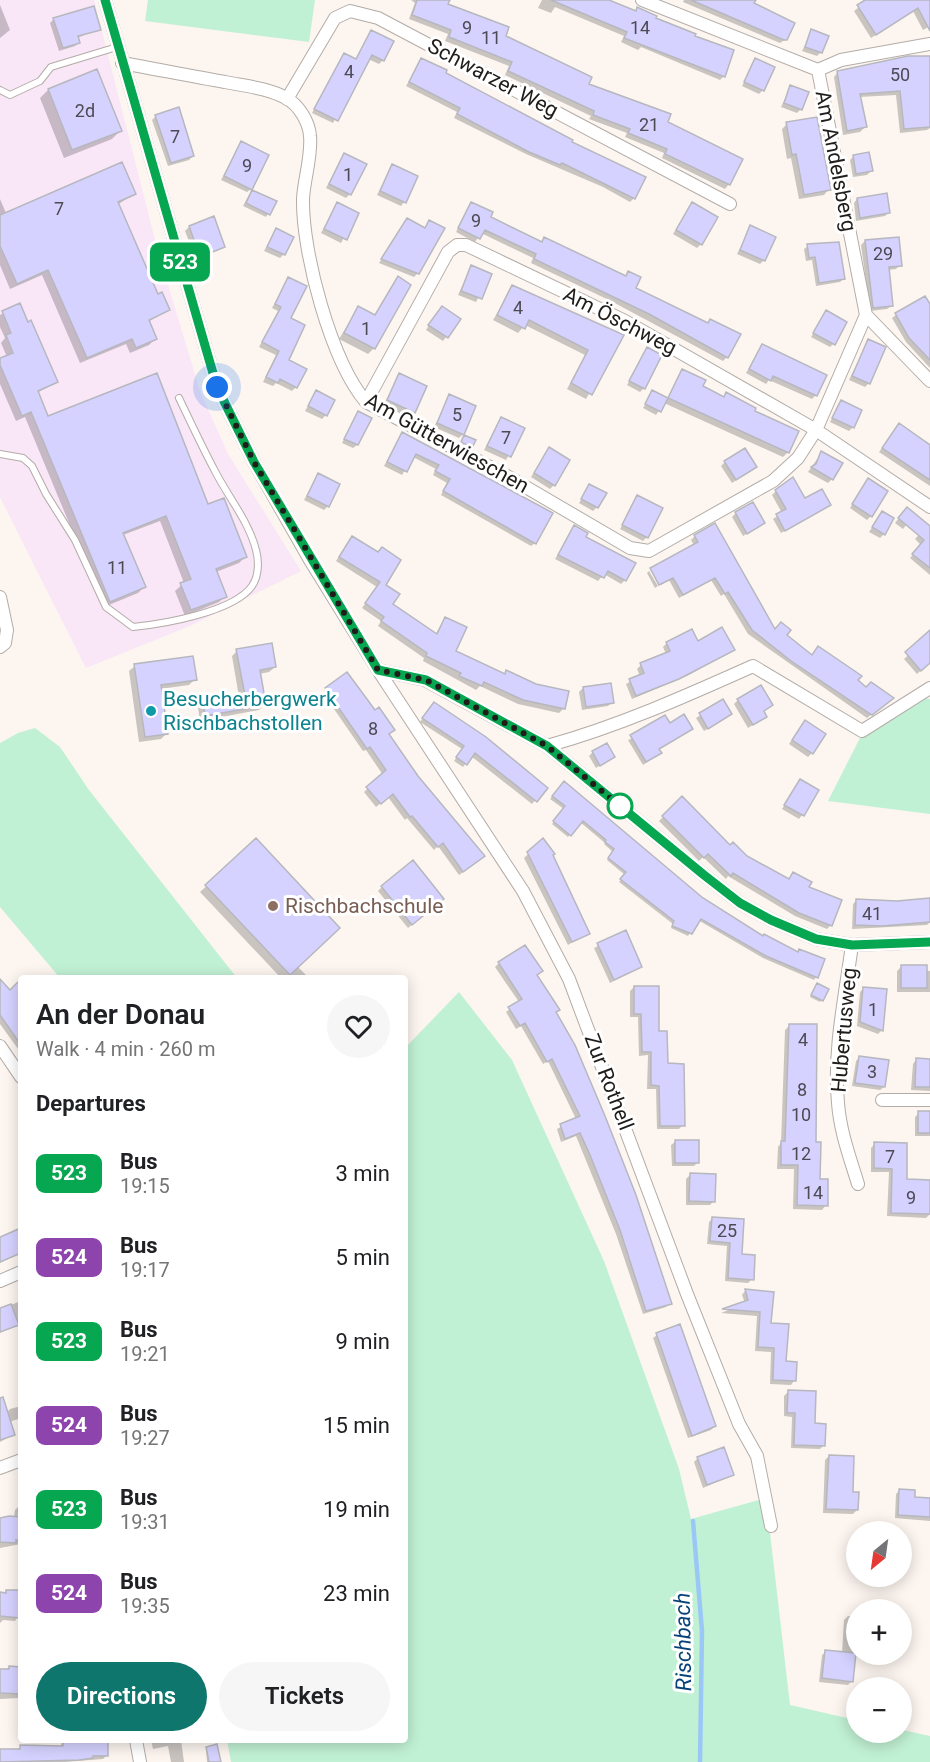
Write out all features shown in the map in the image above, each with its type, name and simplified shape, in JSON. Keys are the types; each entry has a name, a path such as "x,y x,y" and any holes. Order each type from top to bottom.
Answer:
{"street":[{"name":"Zur Rothell","path":"105,0 217,387 260,472 378,670 523,891 569,979 739,1424 757,1456 771,1526"},
{"name":"Am Andelsberg","path":"642,0 818,70 866,315"},
{"name":"Schwarzer Weg","path":"287,99 335,18 352,6 730,204"},
{"path":"818,70 841,60 930,44"},
{"path":"122,63 262,89 287,99"},
{"name":"Am Gütterwieschen","path":"287,99 298,109 310,136 303,200 304,231 309,262 338,352 366,402 640,551 649,551 773,481 798,458 816,430"},
{"name":"Am Öschweg","path":"366,402 448,252 457,245 466,245 625,321 816,430 930,507"},
{"path":"816,430 866,315 930,381"},
{"path":"0,597 7,630 3,645"},
{"path":"547,746 589,734 669,704 753,666 862,731 930,688"},
{"path":"378,670 426,680 547,746 740,903 771,920 816,939 852,945 930,942"},
{"name":"Hubertusweg","path":"852,945 838,1048 838,1103 844,1141 858,1184"},
{"path":"0,1046 18,1073"},
{"path":"882,1100 930,1100"},
{"path":"0,1281 18,1273"},
{"path":"0,1468 18,1461"},
{"path":"137,1743 140,1762"}],"lane":[{"path":"0,90 10,95 40,81 51,67 117,47"},
{"path":"0,454 23,458 32,466 46,494 75,540 106,607 133,627 189,619 237,598 252,586 258,570 256,550 240,513 216,474 180,398"}],"shaded area":[{"path":"0,0 94,0 157,248 200,391 228,454 301,571 192,625 86,668 0,497"}],"green space":[{"path":"148,0 315,0 309,42 145,21"},
{"path":"918,697 930,699 930,814 828,801 862,734"},
{"path":"35,728 60,747 89,790 235,975 57,975 0,907 0,743 18,733"},
{"path":"459,992 512,1060 604,1261 679,1469 691,1519 766,1498 790,1705 846,1718 846,1743 912,1743 912,1732 930,1736 930,1762 231,1762 228,1743 408,1743 408,1045"}],"building":[{"path":"417,0 450,0 448,4 509,27 506,36 592,77 589,84 671,114 668,122 743,159 730,185 665,154 667,149 628,133 630,129 593,115 594,111 508,71 512,62 449,37 451,30 412,15"},
{"path":"551,0 609,0 636,11 637,7 657,16 656,18 696,34 695,36 734,50 725,77 624,38 627,32"},
{"path":"691,0 756,0 754,3 795,23 787,40 784,40"},
{"path":"865,0 930,0 930,31 918,8 876,35 857,5"},
{"path":"94,6 101,30 78,36 80,43 63,48 53,18"},
{"path":"811,29 829,36 822,53 805,47"},
{"path":"371,30 394,41 384,61 372,55 338,121 314,109 344,53 356,59"},
{"path":"908,56 930,56 930,127 904,129 900,91 860,94 867,127 847,131 837,71"},
{"path":"421,58 573,140 572,142 646,177 635,199 562,163 560,165 529,152 457,114 460,108 409,82"},
{"path":"755,58 775,67 764,91 744,82"},
{"path":"97,69 122,131 72,150 48,89"},
{"path":"790,85 809,92 802,110 784,103"},
{"path":"179,107 194,156 171,163 155,115"},
{"path":"817,117 831,190 804,195 796,154 792,155 786,122"},
{"path":"241,141 269,155 252,190 224,176"},
{"path":"869,152 873,171 856,174 853,155"},
{"path":"344,153 367,164 351,195 329,184"},
{"path":"122,162 136,194 118,202 158,294 162,292 170,310 149,320 157,339 136,348 132,339 87,358 48,270 17,284 0,246 0,215"},
{"path":"392,164 418,176 406,203 380,191"},
{"path":"252,190 277,201 270,215 246,203"},
{"path":"887,193 890,213 860,218 857,198"},
{"path":"337,202 359,213 347,240 324,229"},
{"path":"471,202 493,212 491,217 542,242 544,237 626,276 628,271 641,277 636,288 708,323 710,319 741,334 728,358 649,314 534,259 536,254 485,230 480,239 458,228"},
{"path":"692,202 718,217 702,245 676,230"},
{"path":"214,216 225,247 200,257 189,226"},
{"path":"407,218 425,228 429,220 445,228 419,274 381,259"},
{"path":"750,225 776,237 765,261 740,250"},
{"path":"276,228 294,237 285,255 267,247"},
{"path":"899,237 902,266 889,267 893,306 873,308 865,240"},
{"path":"839,242 845,279 819,283 815,257 809,258 807,244"},
{"path":"471,265 492,274 482,299 461,291"},
{"path":"398,276 411,285 375,349 344,333 358,306 375,315"},
{"path":"288,277 307,286 291,318 305,325 289,360 307,369 297,388 280,379 278,383 266,377 279,351 262,342 281,307 275,304"},
{"path":"512,285 624,335 592,395 571,383 588,350 529,320 525,329 497,315"},
{"path":"925,296 930,304 930,360 909,338 895,313"},
{"path":"20,303 28,322 31,320 58,382 38,391 48,416 157,373 208,504 224,498 247,557 216,569 227,597 191,610 180,583 191,579 166,516 123,533 146,587 110,602 31,412 22,416 0,365 0,358 13,353 6,335 11,333 2,311"},
{"path":"442,306 461,319 448,338 428,325"},
{"path":"826,310 847,322 835,345 813,333"},
{"path":"868,339 886,347 870,384 852,376"},
{"path":"762,344 827,375 817,396 773,376 771,381 749,369"},
{"path":"647,347 662,355 645,389 629,381"},
{"path":"682,369 706,380 703,386 724,397 726,392 756,408 755,411 799,431 789,453 668,398"},
{"path":"399,373 427,386 415,413 387,400"},
{"path":"316,390 335,400 327,416 308,406"},
{"path":"652,390 668,398 661,412 645,404"},
{"path":"449,394 476,406 464,435 437,423"},
{"path":"841,400 862,410 854,428 832,418"},
{"path":"358,411 372,418 358,445 344,439"},
{"path":"501,417 525,428 511,457 487,446"},
{"path":"899,423 930,445 930,480 882,448"},
{"path":"402,432 553,513 536,544 443,491 450,479 435,471 439,465 416,454 407,472 387,462"},
{"path":"464,435 476,440 472,448 461,442"},
{"path":"549,447 570,460 555,486 534,473"},
{"path":"745,448 757,467 736,480 724,461"},
{"path":"821,451 843,463 833,480 811,467 816,464"},
{"path":"318,473 340,484 329,507 307,496"},
{"path":"793,477 805,498 822,489 831,505 785,531 776,514 786,509 775,490"},
{"path":"868,478 888,491 872,517 852,504"},
{"path":"589,484 607,493 598,508 581,499"},
{"path":"637,495 663,508 648,538 622,525"},
{"path":"753,502 765,523 747,534 735,512"},
{"path":"907,507 930,526 930,568 912,554 924,540 898,518"},
{"path":"882,511 894,518 885,535 872,527"},
{"path":"715,523 775,629 781,622 791,630 787,635 812,655 818,646 862,676 858,680 866,687 871,682 894,698 872,715 791,661 752,630 728,592 725,594 715,578 683,595 673,578 659,585 650,568 698,542 694,535"},
{"path":"574,525 588,533 586,537 636,563 626,581 608,571 604,578 558,555"},
{"path":"352,536 378,552 382,547 401,560 386,585 400,594 393,604 437,634 445,617 467,627 456,651 505,674 506,670 536,684 569,691 565,709 523,700 484,682 482,686 459,676 461,673 426,656 427,653 381,621 384,617 365,603 380,582 339,557"},
{"path":"722,627 735,650 679,679 636,696 629,679 644,673 640,663 670,651 666,642 692,629 698,641"},
{"path":"930,630 930,663 921,671 905,652"},
{"path":"272,643 276,667 260,670 266,705 205,716 203,701 245,695 236,649"},
{"path":"193,656 197,680 161,685 168,734 145,737 134,664"},
{"path":"347,672 375,710 379,707 395,730 389,734 418,776 485,856 463,872 443,843 438,847 412,816 410,817 393,794 381,804 366,787 386,770 370,747 367,749 325,688"},
{"path":"611,683 614,703 586,707 583,687"},
{"path":"761,685 773,705 764,711 767,717 753,725 737,699"},
{"path":"723,699 732,714 708,729 699,713"},
{"path":"434,702 486,737 548,788 537,802 475,753 467,765 456,757 464,746 422,718"},
{"path":"684,714 693,729 659,749 662,753 646,762 630,735 665,715 670,723"},
{"path":"805,720 826,734 813,754 792,740"},
{"path":"607,743 615,757 600,766 592,751"},
{"path":"800,779 819,790 804,816 784,805"},
{"path":"564,781 703,898 763,936 764,934 798,952 799,949 825,959 818,978 766,956 701,919 692,934 672,926 674,921 620,879 626,872 608,858 614,849 605,842 606,840 583,821 571,836 553,821 565,806 552,796"},
{"path":"682,796 730,845 733,842 747,856 789,879 793,872 812,882 809,887 842,900 832,926 799,913 733,873 731,876 708,854 704,858 662,816"},
{"name":"Rischbachschule","path":"256,838 340,928 290,975 205,885"},
{"path":"543,838 555,854 553,855 590,934 572,942 527,852"},
{"path":"413,860 444,899 412,925 381,886"},
{"path":"930,898 930,922 882,926 855,925 856,899 897,901"},
{"path":"626,930 642,967 614,980 597,943"},
{"path":"525,945 543,971 537,975 560,1010 556,1012 575,1045 605,1116 636,1195 672,1304 646,1311 620,1230 580,1133 565,1139 560,1124 580,1116 552,1059 547,1062 525,1023 520,1026 508,1007 522,999 498,962"},
{"path":"901,965 927,965 927,988 901,988"},
{"path":"0,979 10,990 18,982 18,1041 0,1015"},
{"path":"817,983 829,989 823,1001 811,995"},
{"path":"634,986 659,986 659,1031 667,1031 668,1063 684,1064 685,1126 660,1126 659,1086 651,1085 651,1052 642,1052 641,1014 634,1014"},
{"path":"863,987 887,989 883,1031 860,1022"},
{"path":"789,1024 817,1024 816,1142 821,1142 820,1179 828,1179 828,1206 797,1205 798,1165 781,1165 781,1141 785,1141"},
{"path":"859,1056 889,1060 885,1087 855,1083"},
{"path":"916,1058 930,1059 930,1087 915,1087"},
{"path":"918,1111 930,1111 930,1133 918,1133"},
{"path":"675,1140 699,1140 699,1163 675,1163"},
{"path":"874,1142 907,1143 907,1179 930,1180 930,1214 891,1213 892,1169 874,1168"},
{"path":"690,1173 716,1174 715,1202 689,1201"},
{"path":"712,1217 744,1219 742,1254 755,1255 754,1280 728,1278 730,1243 710,1241"},
{"path":"18,1229 18,1254 0,1262 0,1237"},
{"path":"745,1289 774,1292 771,1323 789,1324 786,1361 797,1362 796,1381 773,1380 774,1348 758,1347 760,1312 722,1309 748,1300"},
{"path":"11,1304 18,1325 0,1332 0,1308"},
{"path":"680,1324 716,1426 692,1436 656,1333"},
{"path":"788,1390 816,1391 815,1423 826,1424 825,1446 794,1445 795,1413 787,1413"},
{"path":"3,1397 15,1435 0,1440 0,1398"},
{"path":"724,1447 734,1475 707,1485 697,1457"},
{"path":"829,1455 854,1456 853,1492 859,1492 858,1510 826,1509"},
{"path":"899,1489 915,1490 915,1497 930,1498 930,1517 898,1515"},
{"path":"18,1517 16,1543 0,1542 0,1518"},
{"path":"6,1590 18,1590 18,1618 0,1616 0,1592 6,1593"},
{"path":"825,1650 846,1652 846,1665 855,1665 854,1677 846,1677 846,1681 822,1678"},
{"path":"9,1666 18,1667 18,1694 0,1693 0,1669 9,1669"},
{"path":"63,1743 108,1743 108,1756 93,1756 93,1758 79,1760 0,1762 0,1749 20,1749 20,1745 63,1746"},
{"path":"217,1744 221,1762 209,1762 206,1747"}],"waterway":[{"name":"Rischbach","path":"693,1521 702,1631 700,1762"}],"bus line":[{"name":"523","path":"105,0 217,387 254,462 310,560 378,670 426,680 547,746 740,903 771,920 816,939 852,945 930,942"}],"place":[{"name":"Besucherbergwerk Rischbachstollen","path":"151,711"},
{"name":"Rischbachschule","path":"273,906"}],"route":[{"path":"217,387 254,462 310,560 378,670 426,680 547,746 620,806"}]}
